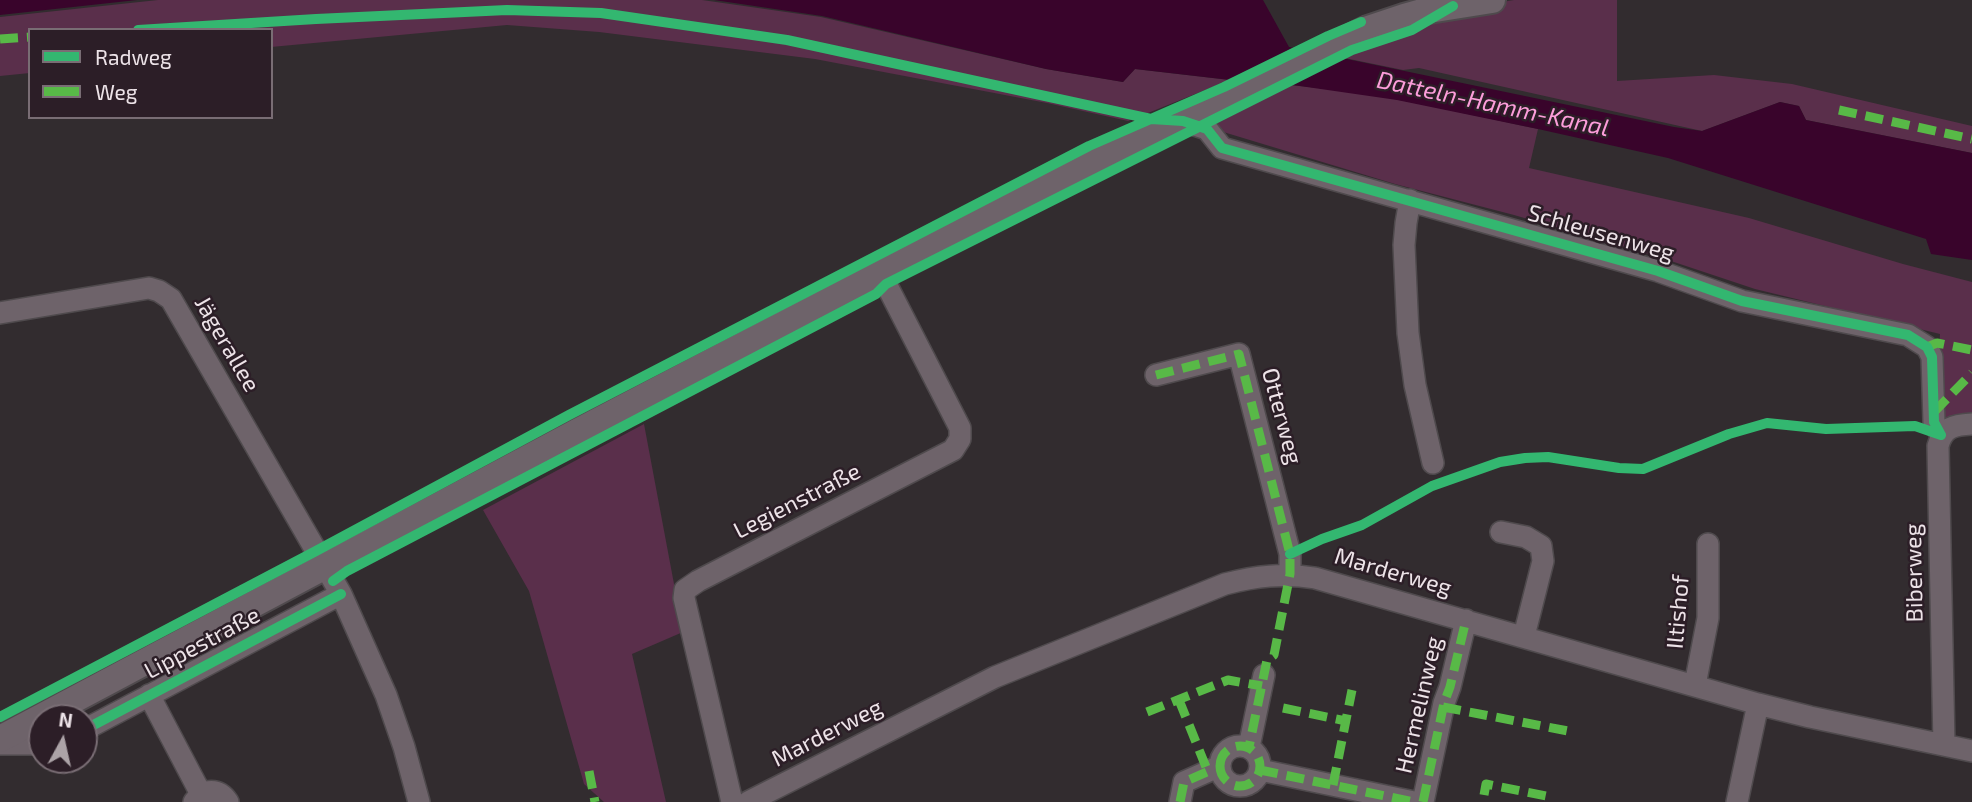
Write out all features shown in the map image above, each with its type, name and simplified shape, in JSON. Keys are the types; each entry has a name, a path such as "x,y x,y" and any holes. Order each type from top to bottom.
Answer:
{"main road":[{"name":"Lippestraße","path":"0,741 589,426 1098,159 1183,121 1368,29 1404,16 1492,0"}],"street":[{"name":"Schleusenweg","path":"1183,121 1207,129 1222,148 1658,271 1742,300 1908,335 1927,347 1933,357 1934,422 1941,435"},
{"path":"1410,200 1404,245 1408,333 1415,385 1433,463"},
{"name":"Legienstraße","path":"732,802 684,598 685,590 953,450 960,439 960,428 881,274"},
{"name":"Jägerallee","path":"0,313 149,288 171,299 341,594 386,695 419,802"},
{"name":"Otterweg","path":"1156,375 1238,354 1290,554 1290,574"},
{"path":"1941,435 1958,425 1972,424"},
{"name":"Biberweg","path":"1941,435 1938,446 1944,746"},
{"path":"1501,532 1526,537 1541,546 1543,561 1524,636"},
{"name":"Iltishof","path":"1695,685 1708,618 1708,544"},
{"name":"Marderweg","path":"748,802 995,677 1225,584 1253,577 1290,574 1315,578 1810,718 1972,751"},
{"name":"Lippestraße","path":"98,722 341,594"},
{"name":"Hermelinweg","path":"1423,802 1444,703 1466,620"},
{"path":"1249,747 1264,675"},
{"path":"149,695 198,798 215,791 228,802"},
{"path":"1737,802 1759,704"},
{"name":"Lippestraße","path":"0,741 28,743"},
{"path":"1240,745 1249,747 1260,759 1260,770 1256,779 1244,786 1233,785 1222,773 1222,757 1227,751 1240,745"},
{"path":"1180,802 1184,782 1220,766"},
{"path":"1260,770 1414,802"}],"shaded area":[{"path":"158,0 702,0 821,17 1046,69 1123,82 1135,69 1230,80 1128,121 815,59 599,32 507,25 273,47 273,28 28,28 28,73 0,76 0,17"},
{"path":"1514,0 1617,0 1617,81 1714,75 1792,84 1972,126 1972,153 1806,120 1799,106 1780,102 1702,131 1419,68 1403,70 1325,54 1440,12"},
{"path":"1265,84 1368,95 1538,129 1529,168 1749,218 1972,282 1972,417 1942,417 1940,334 1755,289 1659,257 1395,184 1220,131 1215,121 1254,104"},
{"path":"644,424 683,632 632,654 666,802 604,802 584,784 529,591 483,510"}],"water":[{"path":"0,0 137,0 0,15"},
{"name":"Datteln-Hamm-Kanal","path":"714,0 1263,0 1289,47 1674,127 1702,131 1780,102 1799,106 1806,120 1972,153 1972,260 1931,254 1926,239 1668,158 1538,129 1397,100 1293,85 1135,69 1123,82 1046,69 822,16"}],"pier":[{"path":"1298,45 1350,56 1283,88 1225,83"}],"marked path":[{"path":"0,39 28,37"},
{"path":"1839,110 1972,139"},
{"path":"1927,347 1937,343 1972,350"},
{"path":"1156,375 1239,354 1290,554 1290,574 1274,655 1267,660 1249,747"},
{"path":"1934,412 1972,373"},
{"path":"1423,802 1444,703 1466,620"},
{"path":"1147,712 1228,680 1262,686"},
{"path":"1333,785 1352,690"},
{"path":"1179,700 1208,772"},
{"path":"1443,707 1568,731"},
{"path":"1283,708 1346,721"},
{"path":"1240,746 1248,747 1254,752 1259,758 1260,766 1259,774 1254,780 1248,785 1240,786 1232,785 1226,780 1221,774 1220,766 1221,758 1226,752 1232,747 1240,746"},
{"path":"1180,802 1184,782 1214,769"},
{"path":"1260,770 1414,802"},
{"path":"589,771 595,802"},
{"path":"1484,795 1486,784 1551,797"}],"cycle path":[{"path":"333,581 347,571 876,294 886,284 1352,50 1412,30 1453,6"},
{"path":"170,28 507,10 601,13 787,40 1151,119 1183,121 1207,129 1222,148 1658,271 1742,301 1908,335 1927,347 1932,357 1934,422 1941,435"},
{"path":"0,717 569,415 1089,146 1224,87 1361,22"},
{"path":"1290,554 1362,525 1432,486 1500,462 1548,457 1643,469 1729,434 1767,423 1826,429 1915,426 1941,435"},
{"path":"98,723 341,594"}]}
